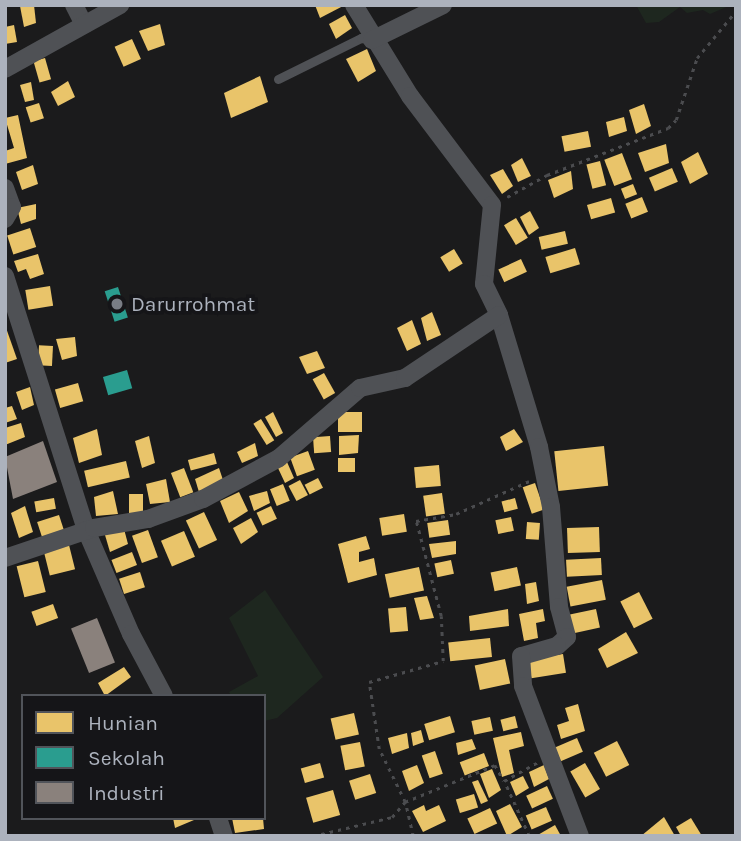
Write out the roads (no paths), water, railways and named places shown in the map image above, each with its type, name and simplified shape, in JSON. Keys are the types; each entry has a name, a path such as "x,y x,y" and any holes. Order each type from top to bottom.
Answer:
{"street":[{"path":"74,5 84,25"},
{"path":"5,69 120,5"},
{"path":"354,5 372,40 492,205 483,274 499,316 545,473 559,607 567,637 557,646 526,653 520,664 523,686 580,836"},
{"path":"372,40 443,5"},
{"path":"5,187 12,207 5,219"},
{"path":"5,276 86,530 131,634 163,694"},
{"path":"5,558 86,530 148,519 203,499 279,458 360,387 405,378 499,316"}],"lane":[{"path":"278,79 361,38 372,40"}],"place":[{"name":"Darurrohmat","path":"117,304"}]}
